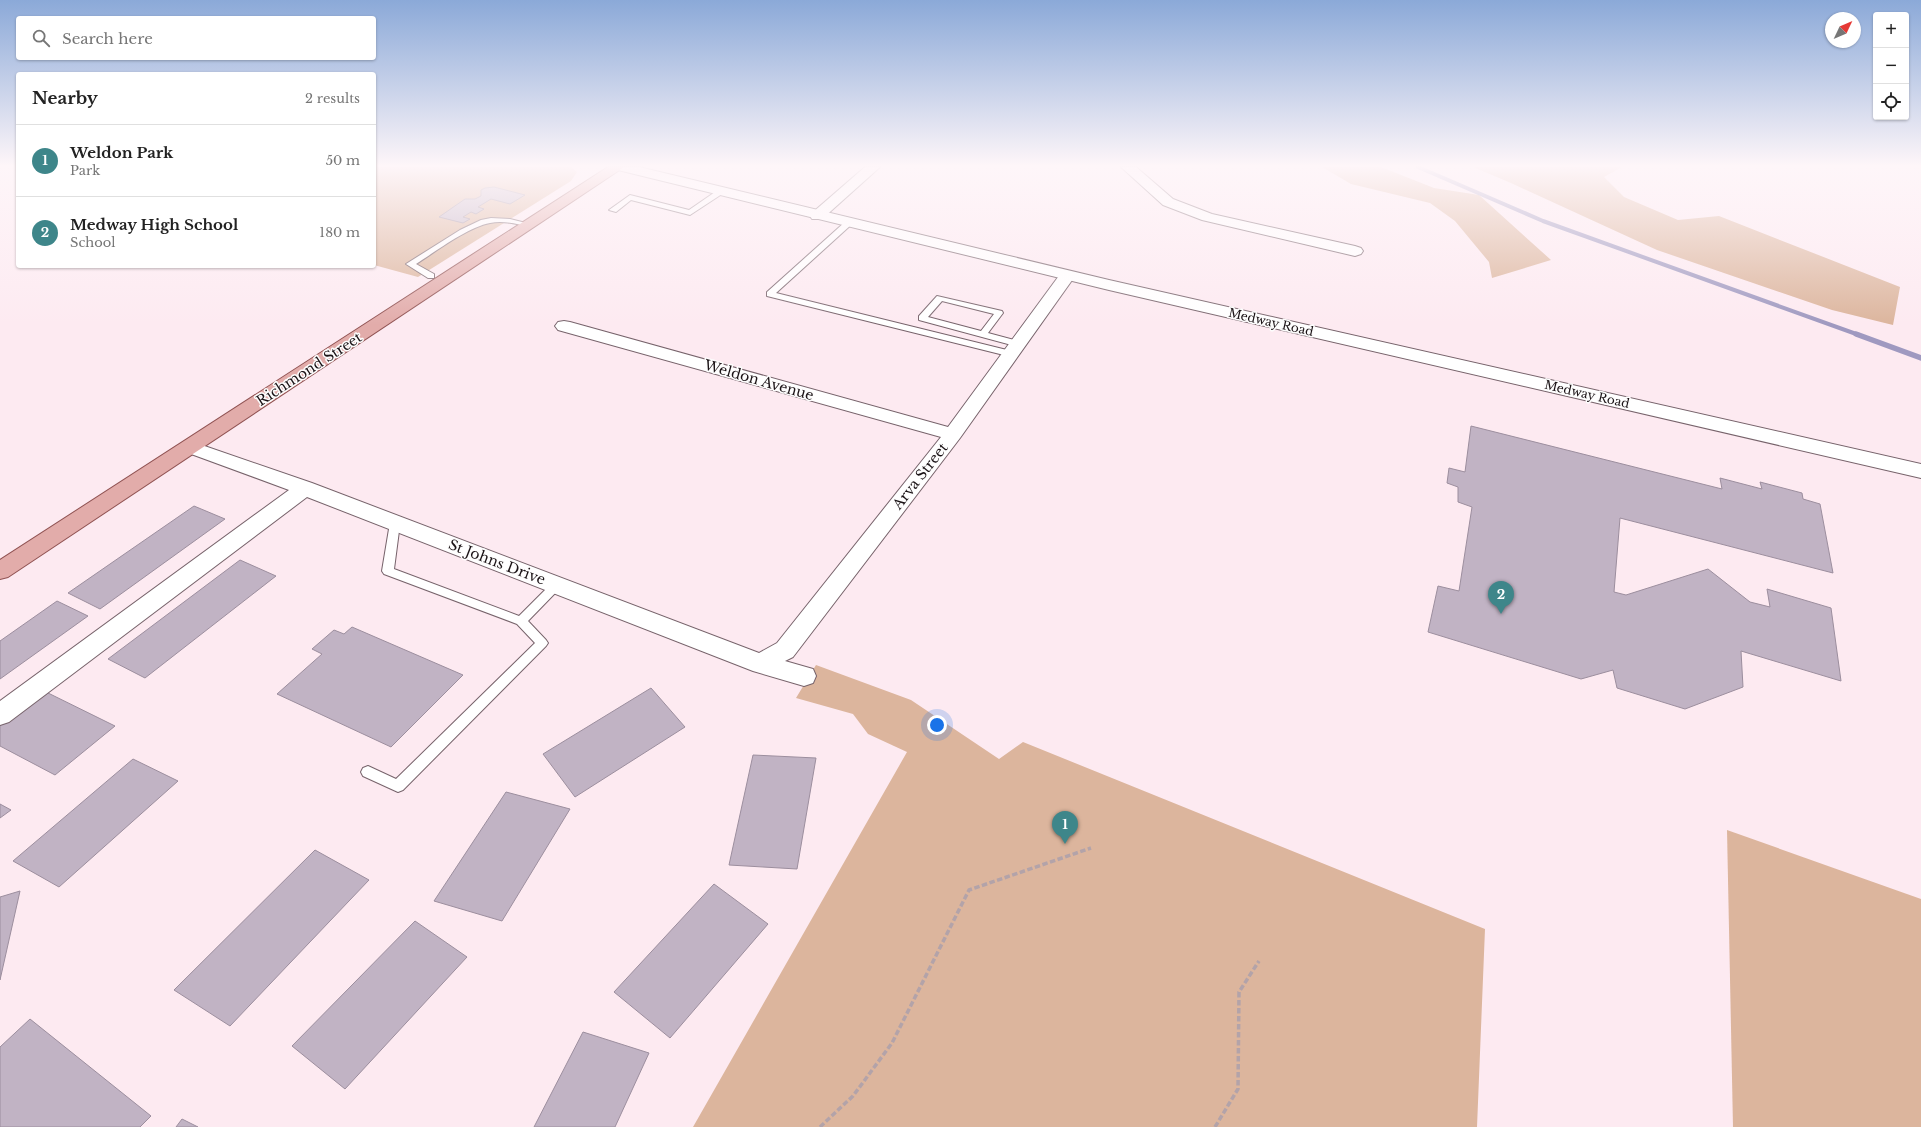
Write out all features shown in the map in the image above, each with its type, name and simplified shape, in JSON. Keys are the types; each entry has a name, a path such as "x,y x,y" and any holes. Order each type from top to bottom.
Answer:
{"main road":[{"name":"Richmond Street","path":"0,571 538,220"}],"street":[{"name":"Medway Road","path":"831,220 1067,276 1921,471"},
{"path":"1218,220 1355,251"},
{"name":"Arva Street","path":"761,664 785,650 953,434 1067,276"},
{"name":"Weldon Avenue","path":"564,326 953,434"},
{"name":"St Johns Drive","path":"190,447 305,488 761,664 804,676"},
{"path":"0,714 305,488"}],"lane":[{"path":"431,276 410,264 472,228 489,220 508,221 530,225"},
{"path":"848,224 770,294 1015,349"},
{"path":"983,334 999,313 940,298 922,318 983,334 1015,349"},
{"path":"368,772 398,786 542,643 521,621 388,571 395,523"},
{"path":"521,621 557,585"}],"path":[{"path":"820,1127 853,1096 892,1043 969,890 1091,848"},
{"path":"1215,1127 1238,1089 1239,992 1259,961"}],"shaded area":[{"path":"376,220 509,220 418,277 376,266"},
{"path":"1453,220 1506,220 1551,260 1492,278 1489,262"},
{"path":"1591,220 1728,220 1900,287 1893,325 1832,310 1657,250"},
{"path":"816,665 911,700 999,759 1023,742 1485,929 1477,1127 693,1127 907,752 868,734 853,714 796,698"},
{"path":"1727,830 1921,899 1921,1127 1733,1127"}],"building":[{"path":"449,220 469,220 463,223"},
{"path":"1471,426 1722,489 1720,478 1762,489 1760,482 1802,493 1803,499 1820,504 1833,573 1620,518 1614,592 1626,595 1708,569 1750,602 1770,607 1767,589 1831,608 1841,681 1741,651 1743,687 1685,709 1617,688 1613,670 1581,679 1428,632 1438,586 1459,591 1472,507 1458,502 1458,487 1447,483 1449,468 1465,472"},
{"path":"194,506 225,519 100,609 68,593"},
{"path":"240,560 276,576 145,678 108,659"},
{"path":"57,601 88,616 0,679 0,641"},
{"path":"352,627 463,675 391,747 277,694 322,654 312,649 334,630 344,634"},
{"path":"651,688 685,727 575,797 543,754"},
{"path":"44,691 115,726 55,775 0,746 0,724"},
{"path":"753,755 816,758 797,869 729,865"},
{"path":"133,759 178,781 59,887 13,861"},
{"path":"506,792 570,809 502,921 434,901"},
{"path":"0,804 11,810 0,818"},
{"path":"315,850 369,880 230,1026 174,990"},
{"path":"714,884 768,924 670,1038 614,992"},
{"path":"20,891 0,980 0,897"},
{"path":"415,921 467,957 345,1089 292,1046"},
{"path":"30,1019 151,1116 140,1127 0,1127 0,1047"},
{"path":"583,1032 649,1053 615,1127 534,1127"},
{"path":"182,1119 198,1127 176,1127"}],"waterway":[{"path":"1540,220 1859,335"},
{"path":"1856,334 1921,358"}],"place":[{"name":"Medway High School","path":"1501,614"},
{"name":"Weldon Park","path":"1065,844"}]}
